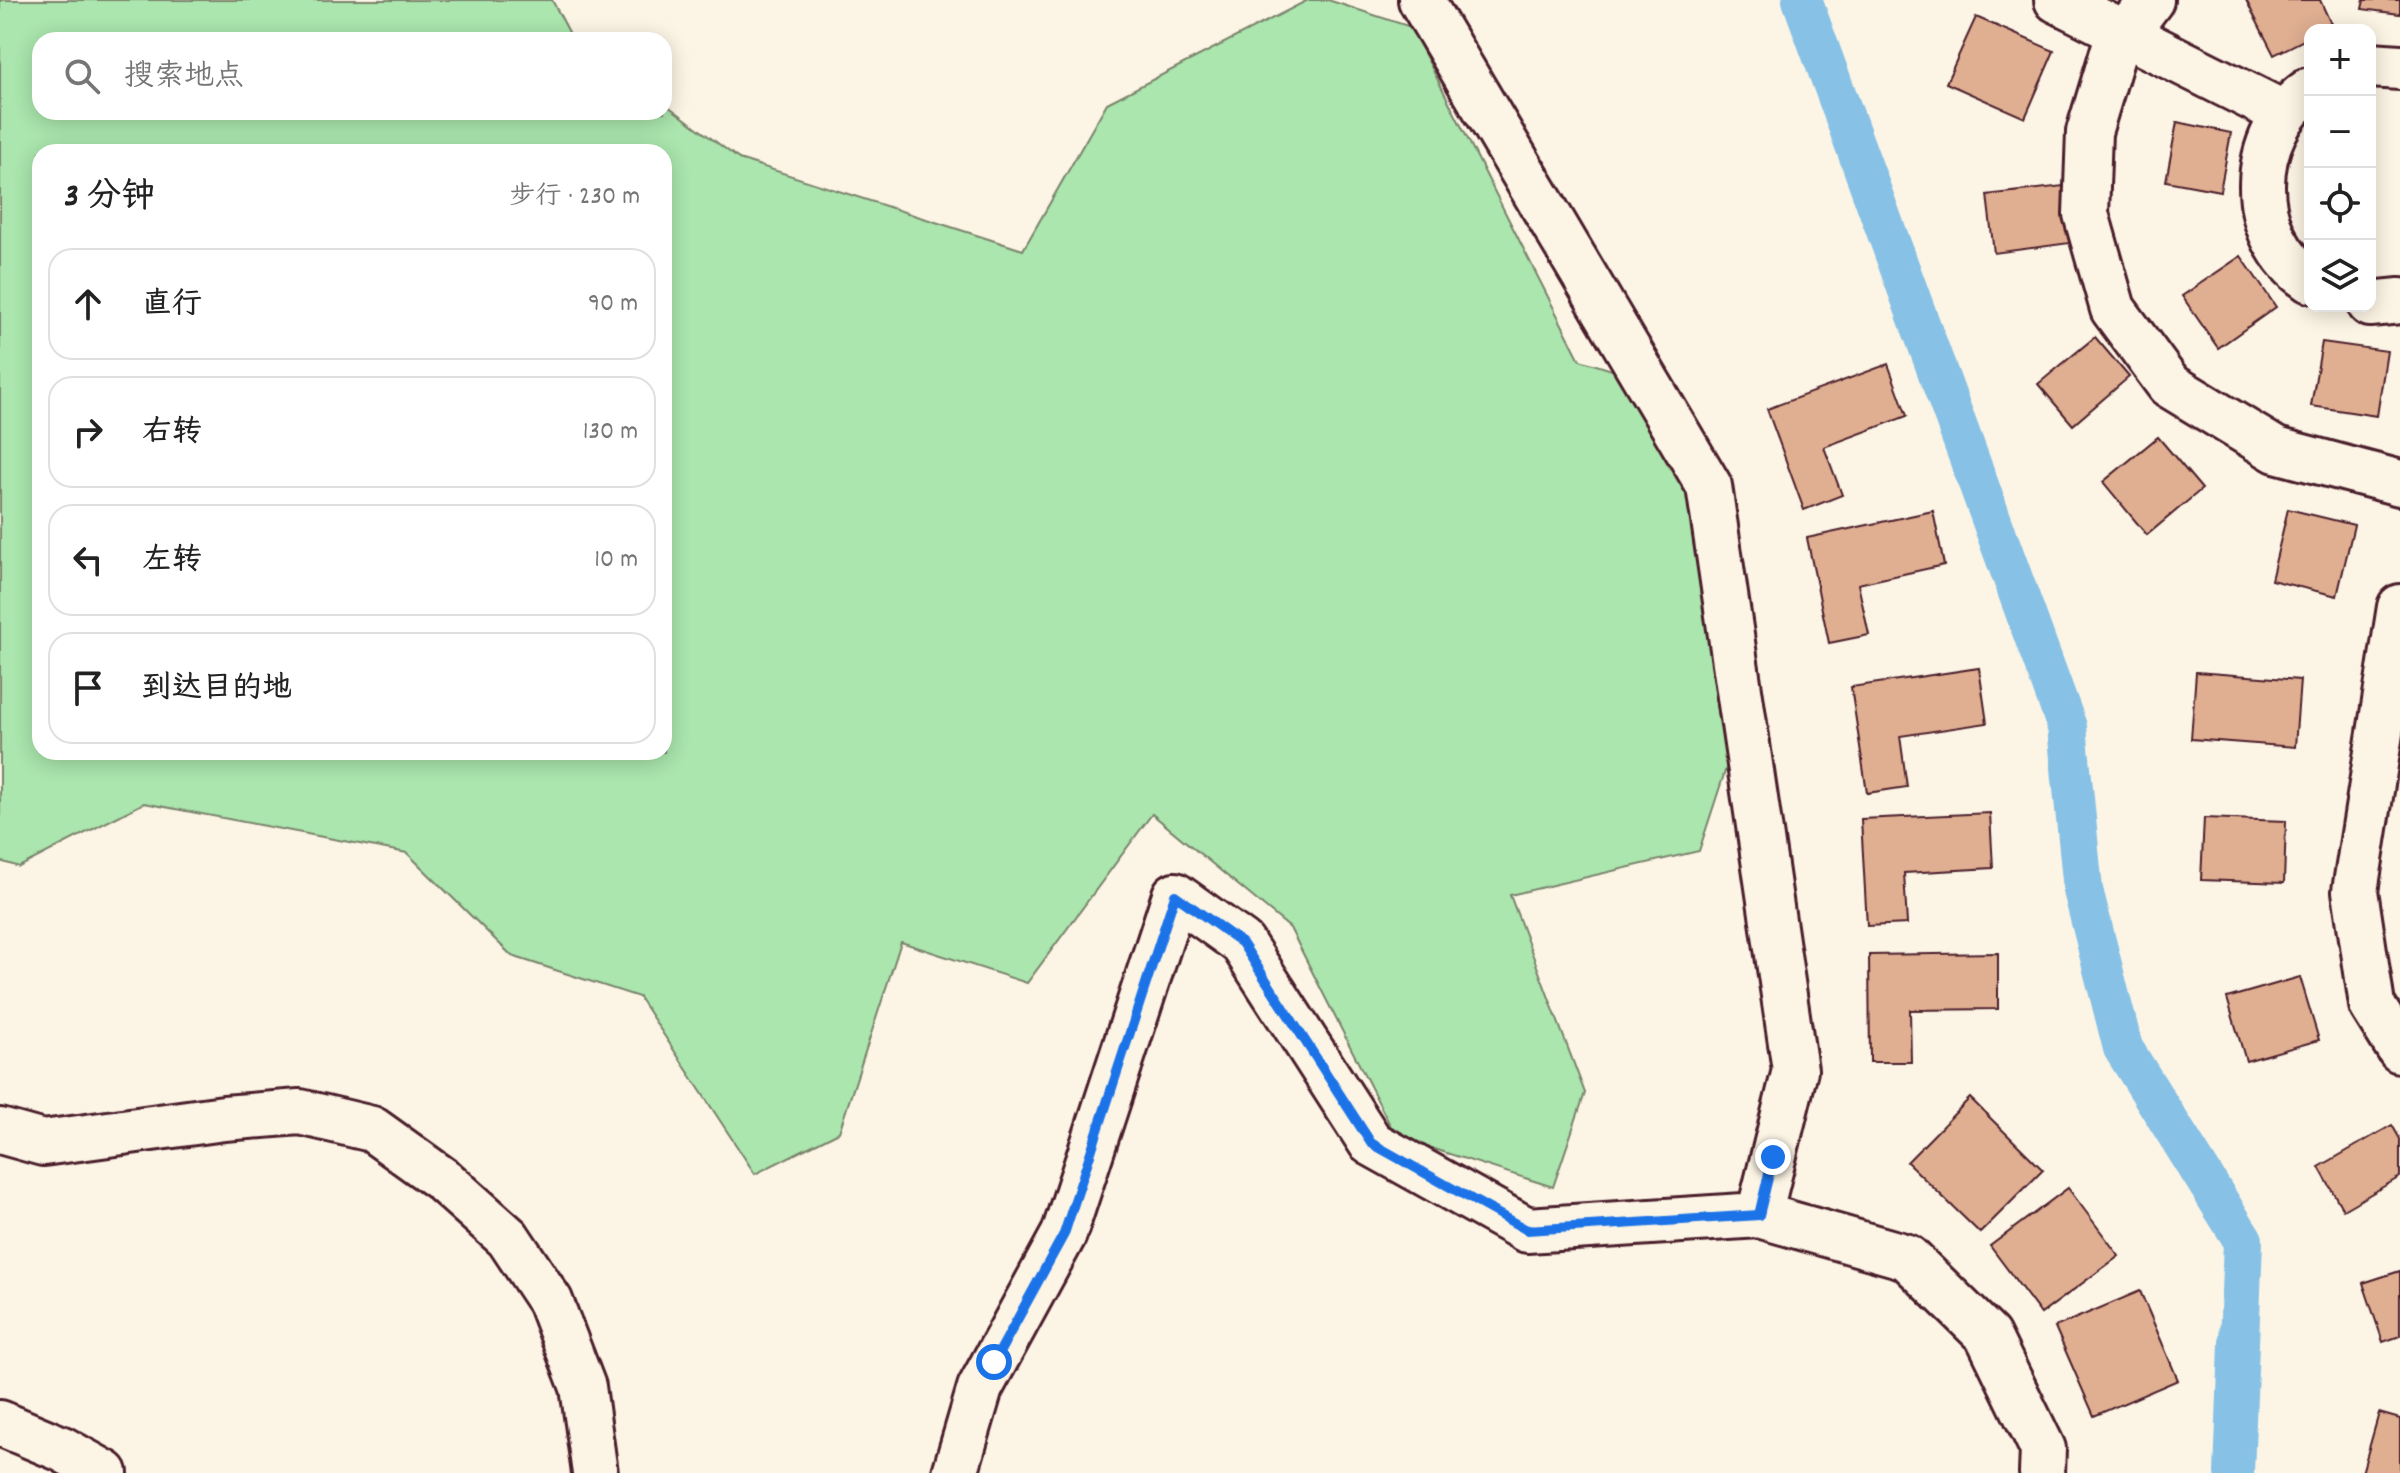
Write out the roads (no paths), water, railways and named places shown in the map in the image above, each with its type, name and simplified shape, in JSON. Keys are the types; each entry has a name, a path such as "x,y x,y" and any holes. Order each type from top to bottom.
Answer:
{"street":[{"path":"1421,0 1709,486 1795,1070 1759,1215"},
{"path":"2057,0 2139,16 2298,102 2274,129 2261,167 2263,206 2275,243 2304,276"},
{"path":"2139,16 2114,49 2089,132 2086,214 2113,309 2169,385 2276,450 2400,483"},
{"path":"2376,65 2400,67"},
{"path":"2376,303 2400,301"},
{"path":"2400,607 2355,891 2372,1005 2400,1050"},
{"path":"955,1473 980,1388 1064,1234 1175,895 1242,943 1371,1143 1527,1230 1759,1215 1907,1257 1988,1336 2043,1449 2042,1473"},
{"path":"0,1131 43,1143 224,1118 300,1112 372,1129 443,1180 508,1238 550,1301 583,1387 595,1473"},
{"path":"0,1423 62,1449 105,1473"}],"waterway":[{"path":"1802,0 2067,727 2083,890 2123,1048 2243,1240 2234,1473"}]}
